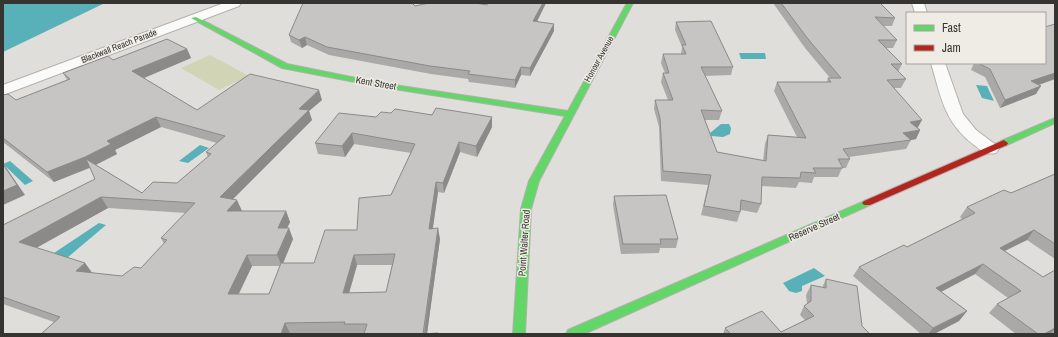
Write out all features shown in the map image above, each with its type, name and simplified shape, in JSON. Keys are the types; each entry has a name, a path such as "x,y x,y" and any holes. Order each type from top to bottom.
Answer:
{"street":[{"name":"Blackwall Reach Parade","path":"3,90 234,3"},
{"name":"Honour Avenue","path":"569,114 630,3"},
{"name":"Kent Street","path":"194,18 284,66 381,84 569,114"},
{"path":"938,64 956,115 970,134 990,150"},
{"name":"Point Walter Road","path":"518,334 526,209 534,181 569,114"},
{"name":"Reserve Street","path":"572,334 1055,120"}],"green space":[{"path":"210,55 249,76 219,90 181,68"}],"water":[{"path":"3,3 105,3 3,52"},
{"path":"739,53 765,53 766,59 741,59"},
{"path":"976,85 987,86 994,101 982,98"},
{"path":"721,124 729,124 731,128 730,134 723,137 711,136 710,133"},
{"path":"200,145 209,148 188,163 179,161"},
{"path":"10,161 33,181 25,185 3,164"},
{"path":"99,223 106,225 67,258 54,253"},
{"path":"814,268 825,276 802,286 802,291 796,293 789,291 783,283"}],"building":[{"path":"303,3 412,3 415,6 429,3 475,3 487,5 488,3 543,3 533,21 554,24 530,68 521,67 515,80 468,74 470,71 430,66 327,47 305,37 299,40 289,35"},
{"path":"781,3 880,3 895,18 875,17 897,40 878,40 902,64 891,64 906,79 887,80 922,120 910,122 920,130 903,133 911,140 843,149 850,159 838,159 843,168 813,168 816,173 801,172 800,178 762,177 761,204 741,200 740,212 704,206 711,175 663,171 660,118 655,100 673,100 663,73 669,73 663,54 686,54 682,45 686,45 676,22 711,21 733,67 701,67 722,111 701,110 717,152 766,161 768,135 806,138 777,82 831,82 828,78 841,78 808,39"},
{"path":"1055,24 1055,73 1031,81 1041,86 1005,100 990,69 980,64 1046,64 1046,27"},
{"path":"167,39 187,49 132,71 197,110 250,74 319,90 299,109 309,110 220,197 237,200 227,211 286,211 278,228 289,228 277,255 247,255 228,294 269,294 281,263 314,263 325,230 357,230 359,198 391,195 415,144 352,133 342,146 315,143 339,113 376,117 381,112 391,113 395,109 432,115 436,108 492,117 476,146 459,142 443,183 436,182 429,229 438,228 423,334 364,334 367,324 344,324 345,322 285,323 281,334 41,334 60,317 3,297 3,225 95,179 86,159 142,193 153,182 177,183 211,154 206,152 225,136 156,117 107,141 111,144 85,157 47,172 3,138 3,95 8,94 16,100 70,79 63,73 108,56 113,60","holes":["101,197 195,203 161,238 167,240 141,268 134,267 122,276 76,271 85,263 19,242","395,254 386,292 343,293 354,255"]},
{"path":"3,164 17,185 3,191"},
{"path":"1055,174 1055,244 1034,230 1000,248 1043,277 1055,270 1055,328 1044,334 1038,334 997,304 1021,291 983,264 936,288 967,311 933,328 859,267 904,245 907,247 975,213 967,207 1004,190 1011,193"},
{"path":"666,195 678,239 660,239 661,244 623,244 614,196"},
{"path":"826,279 857,286 862,326 870,334 731,334 725,328 762,311 781,332 814,316 804,306 811,301 811,285 826,288"}],"traffic: fast":[{"path":"519,334 526,209 534,181 630,3"},
{"path":"194,18 285,66 381,85 569,114"},
{"path":"1004,143 1055,120"},
{"path":"572,334 867,203"}],"traffic: jam":[{"path":"867,203 1004,143"}]}
